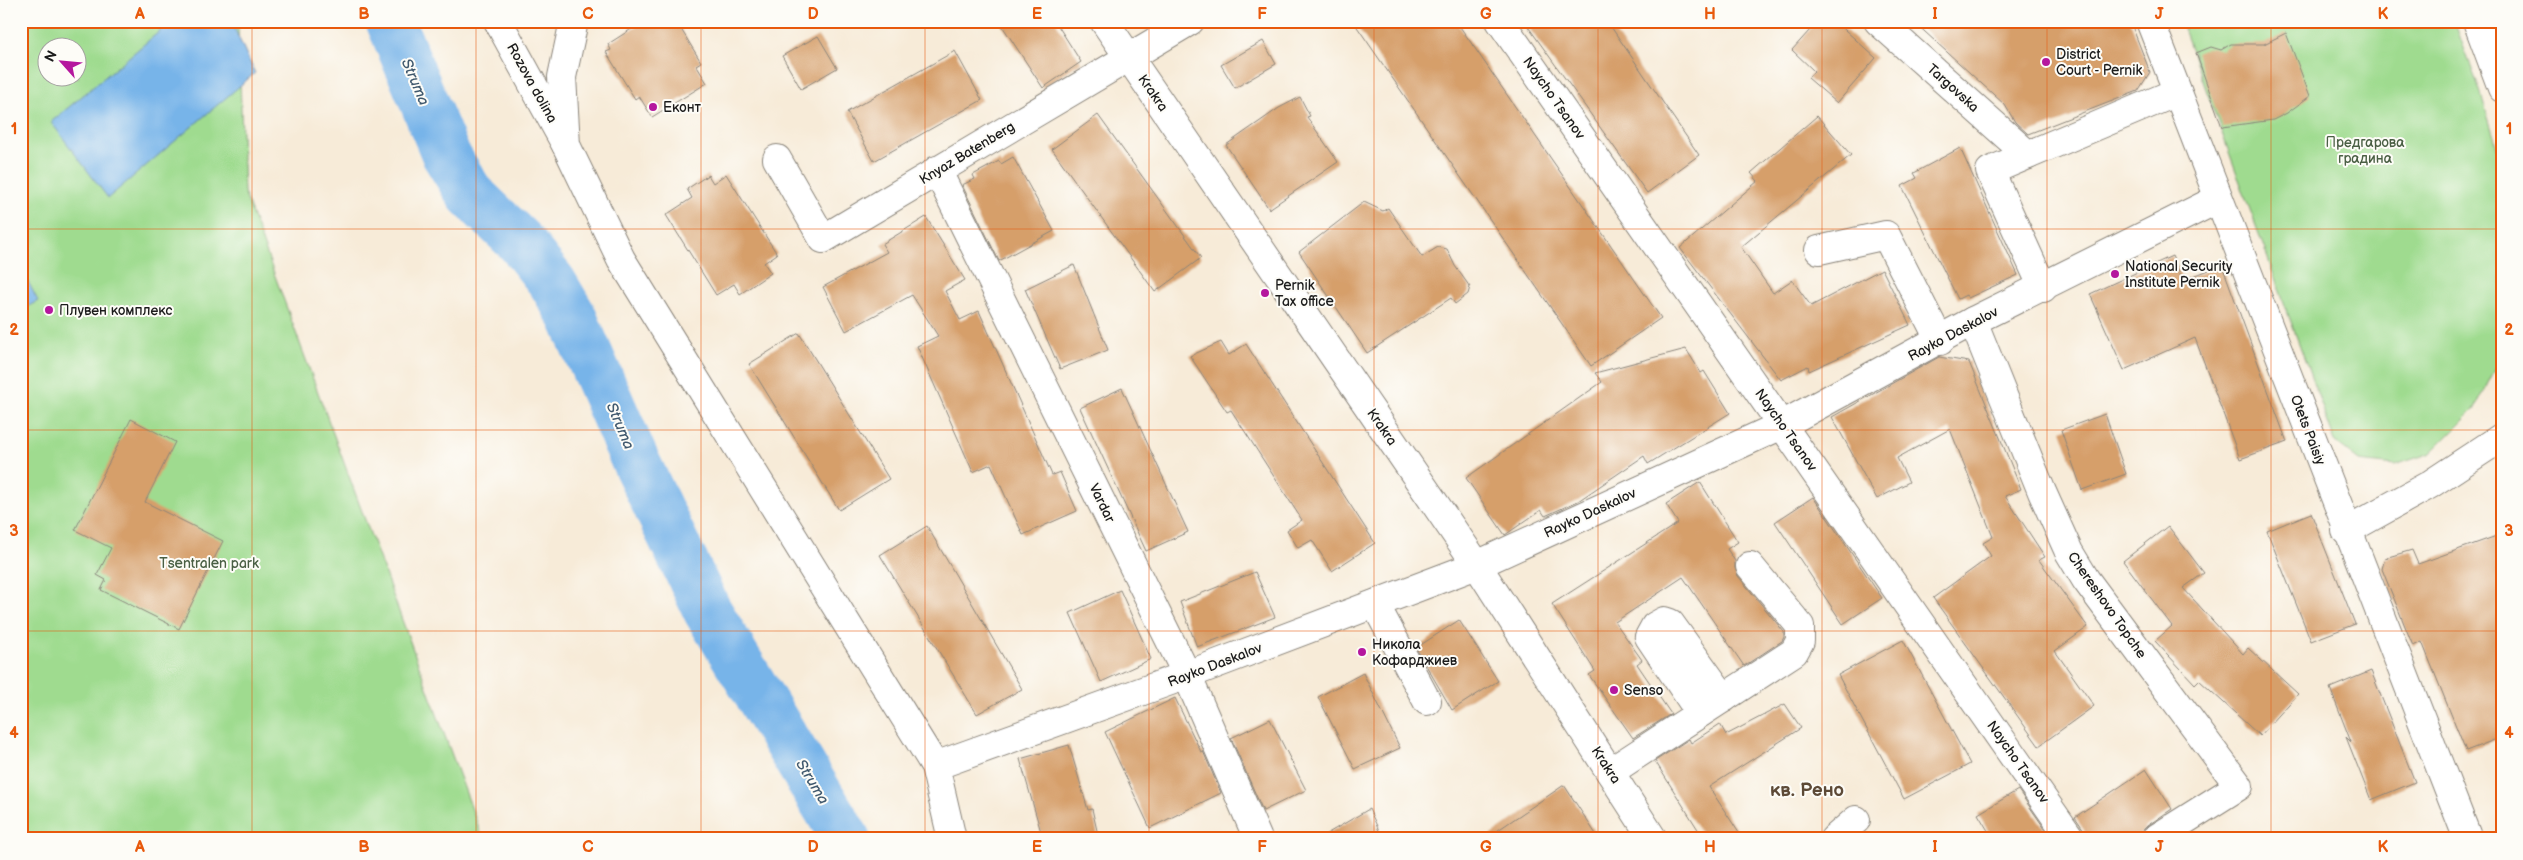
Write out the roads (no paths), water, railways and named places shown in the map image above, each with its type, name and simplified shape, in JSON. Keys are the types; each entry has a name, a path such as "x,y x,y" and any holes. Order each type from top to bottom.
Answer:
{"street":[{"name":"Rozova dolina","path":"498,21 566,145"},
{"path":"574,21 562,77 566,145 621,259 935,766 952,839"},
{"name":"Krakra","path":"1104,21 1477,565 1653,839"},
{"name":"Knyaz Batenberg","path":"777,159 823,238 1190,21"},
{"name":"Naycho Tsanov","path":"1500,21 2071,839"},
{"name":"Targovska","path":"1878,21 2028,155"},
{"name":"Otets Paisiy","path":"2150,21 2346,531 2468,839"},
{"path":"2477,21 2502,88"},
{"path":"2043,288 1990,171 2177,92"},
{"name":"Vardar","path":"937,170 1188,676 1258,839"},
{"name":"Rayko Daskalov","path":"935,766 1188,676 1477,565 1782,425 1974,321 2218,200"},
{"path":"1819,250 1886,235 1940,340"},
{"name":"Chereshovo Topche","path":"1974,321 2068,552 2086,580 2239,786 2155,839"},
{"path":"2346,531 2429,485 2502,437"},
{"path":"1610,772 1794,652 1800,641 1800,626 1750,566"},
{"path":"1375,604 1427,701"},
{"path":"1700,713 1649,637 1655,626 1664,621 1670,623 1724,698"},
{"path":"1834,839 1856,820"}],"water":[{"path":"172,21 231,21 255,73 108,198 51,122"},
{"path":"21,268 38,301 21,310"}],"waterway":[{"name":"Struma","path":"390,21 446,155 470,194 520,242 552,282 572,316 633,456 707,610 846,839"}],"place":[{"name":"District Court - Pernik","path":"2046,62"},
{"name":"Еконт","path":"653,107"},
{"name":"National Security Institute Pernik","path":"2115,274"},
{"name":"Pernik Tax office","path":"1265,293"},
{"name":"Плувен комплекс","path":"49,310"},
{"name":"Никола Кофарджиев","path":"1362,652"},
{"name":"Senso","path":"1614,690"}],"district":[{"name":"кв. Рено","path":"1807,790"}],"park label":[{"name":"Предгарова градина","path":"2365,150"},
{"name":"Tsentralen park","path":"209,563"}]}
